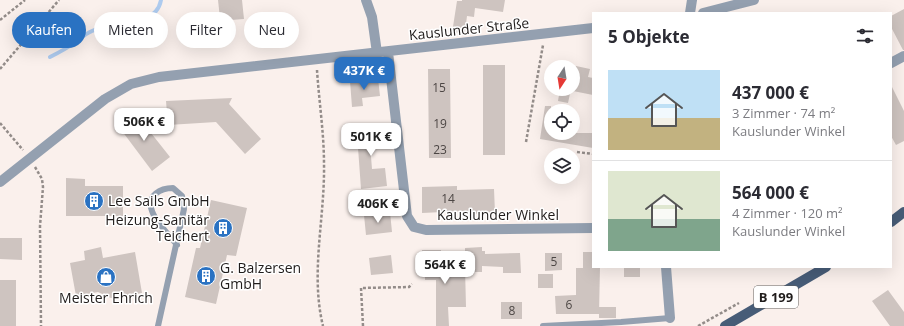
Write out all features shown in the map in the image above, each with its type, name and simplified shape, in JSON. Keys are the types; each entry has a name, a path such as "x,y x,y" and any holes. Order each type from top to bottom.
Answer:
{"main road":[{"path":"892,221 904,212"},
{"name":"B 199","path":"725,326 824,268"}],"street":[{"path":"366,0 372,17 377,53"},
{"path":"690,12 692,0"},
{"path":"707,12 754,0"},
{"name":"Kauslunder Straße","path":"0,182 104,99 131,84 159,77 592,28"},
{"name":"Kauslunder Winkel","path":"388,52 407,216 414,227 426,230 592,228"},
{"path":"892,62 904,56"},
{"path":"666,268 670,318"}],"lane":[{"path":"158,326 184,209 182,196 173,188 163,188 154,194 151,202 152,211 176,244"},
{"path":"544,326 670,318"}],"path":[{"path":"0,20 25,0"},
{"path":"0,69 58,0"},
{"path":"526,142 544,43 544,34"},
{"path":"316,59 324,164 318,262 319,310 323,326"},
{"path":"0,123 40,173 43,187 40,226 41,326"},
{"path":"580,152 592,154"},
{"path":"363,326 361,288 409,287 412,284"}],"building":[{"path":"218,0 242,0 244,19 236,20 236,12 219,12"},
{"path":"505,0 503,12 475,8 474,17 467,16 465,32 452,33 457,1"},
{"path":"904,9 904,50 892,29 892,15"},
{"path":"483,65 505,65 505,155 483,155"},
{"path":"580,67 590,69 588,77 592,78 592,95 580,92"},
{"path":"428,69 450,69 451,158 429,158"},
{"path":"378,78 380,96 362,98 363,106 352,107 350,81"},
{"path":"892,87 904,111 904,141 896,145 892,138"},
{"path":"559,96 570,96 568,103 558,101"},
{"path":"232,98 229,104 261,139 245,154 216,122 168,125 166,101"},
{"path":"544,113 544,140 540,139"},
{"path":"136,114 170,157 152,171 119,127"},
{"path":"383,123 385,142 370,144 372,169 385,168 387,186 361,189 357,134 367,133 366,125"},
{"path":"580,133 592,133 592,148 546,140 580,140"},
{"name":"Lee Sails GmbH","path":"66,178 85,179 85,186 123,186 123,216 66,216"},
{"path":"457,186 457,190 494,189 495,213 465,214 464,211 422,213 422,187"},
{"path":"211,200 247,208 236,256 227,255 216,304 185,297 196,248 200,248"},
{"path":"390,212 392,232 366,235 364,215"},
{"path":"0,238 22,238 22,260 0,259"},
{"name":"Meister Ehrich","path":"101,247 103,258 135,252 142,293 111,298 98,292 76,296 70,263 85,260 84,251"},
{"path":"482,247 482,251 485,251 485,254 520,253 521,273 503,273 503,267 482,266 482,272 465,272 465,248"},
{"path":"422,250 441,250 441,268 465,267 466,307 448,307 449,326 436,326 436,280 425,280 425,273 423,273"},
{"path":"583,252 592,252 592,268 600,268 599,314 556,314 555,296 576,295 576,268 583,268"},
{"path":"545,253 562,253 562,270 545,271"},
{"path":"391,255 393,273 371,275 369,258"},
{"path":"624,268 640,268 640,277 624,277"},
{"path":"538,274 553,274 553,288 538,288"},
{"path":"0,280 16,280 16,326 0,326"},
{"path":"888,290 904,312 904,326 890,326 872,301"},
{"path":"501,302 522,302 522,319 501,319"},
{"path":"599,307 616,307 616,318 599,318"}],"waterway":[{"path":"50,57 92,31 132,23 151,16 157,9 161,0"}],"place":[{"name":"Lee Sails GmbH","path":"94,201"},
{"name":"Heizung-Sanitär Teichert","path":"223,228"},
{"name":"G. Balzersen GmbH","path":"206,276"},
{"name":"Meister Ehrich","path":"106,277"}]}
